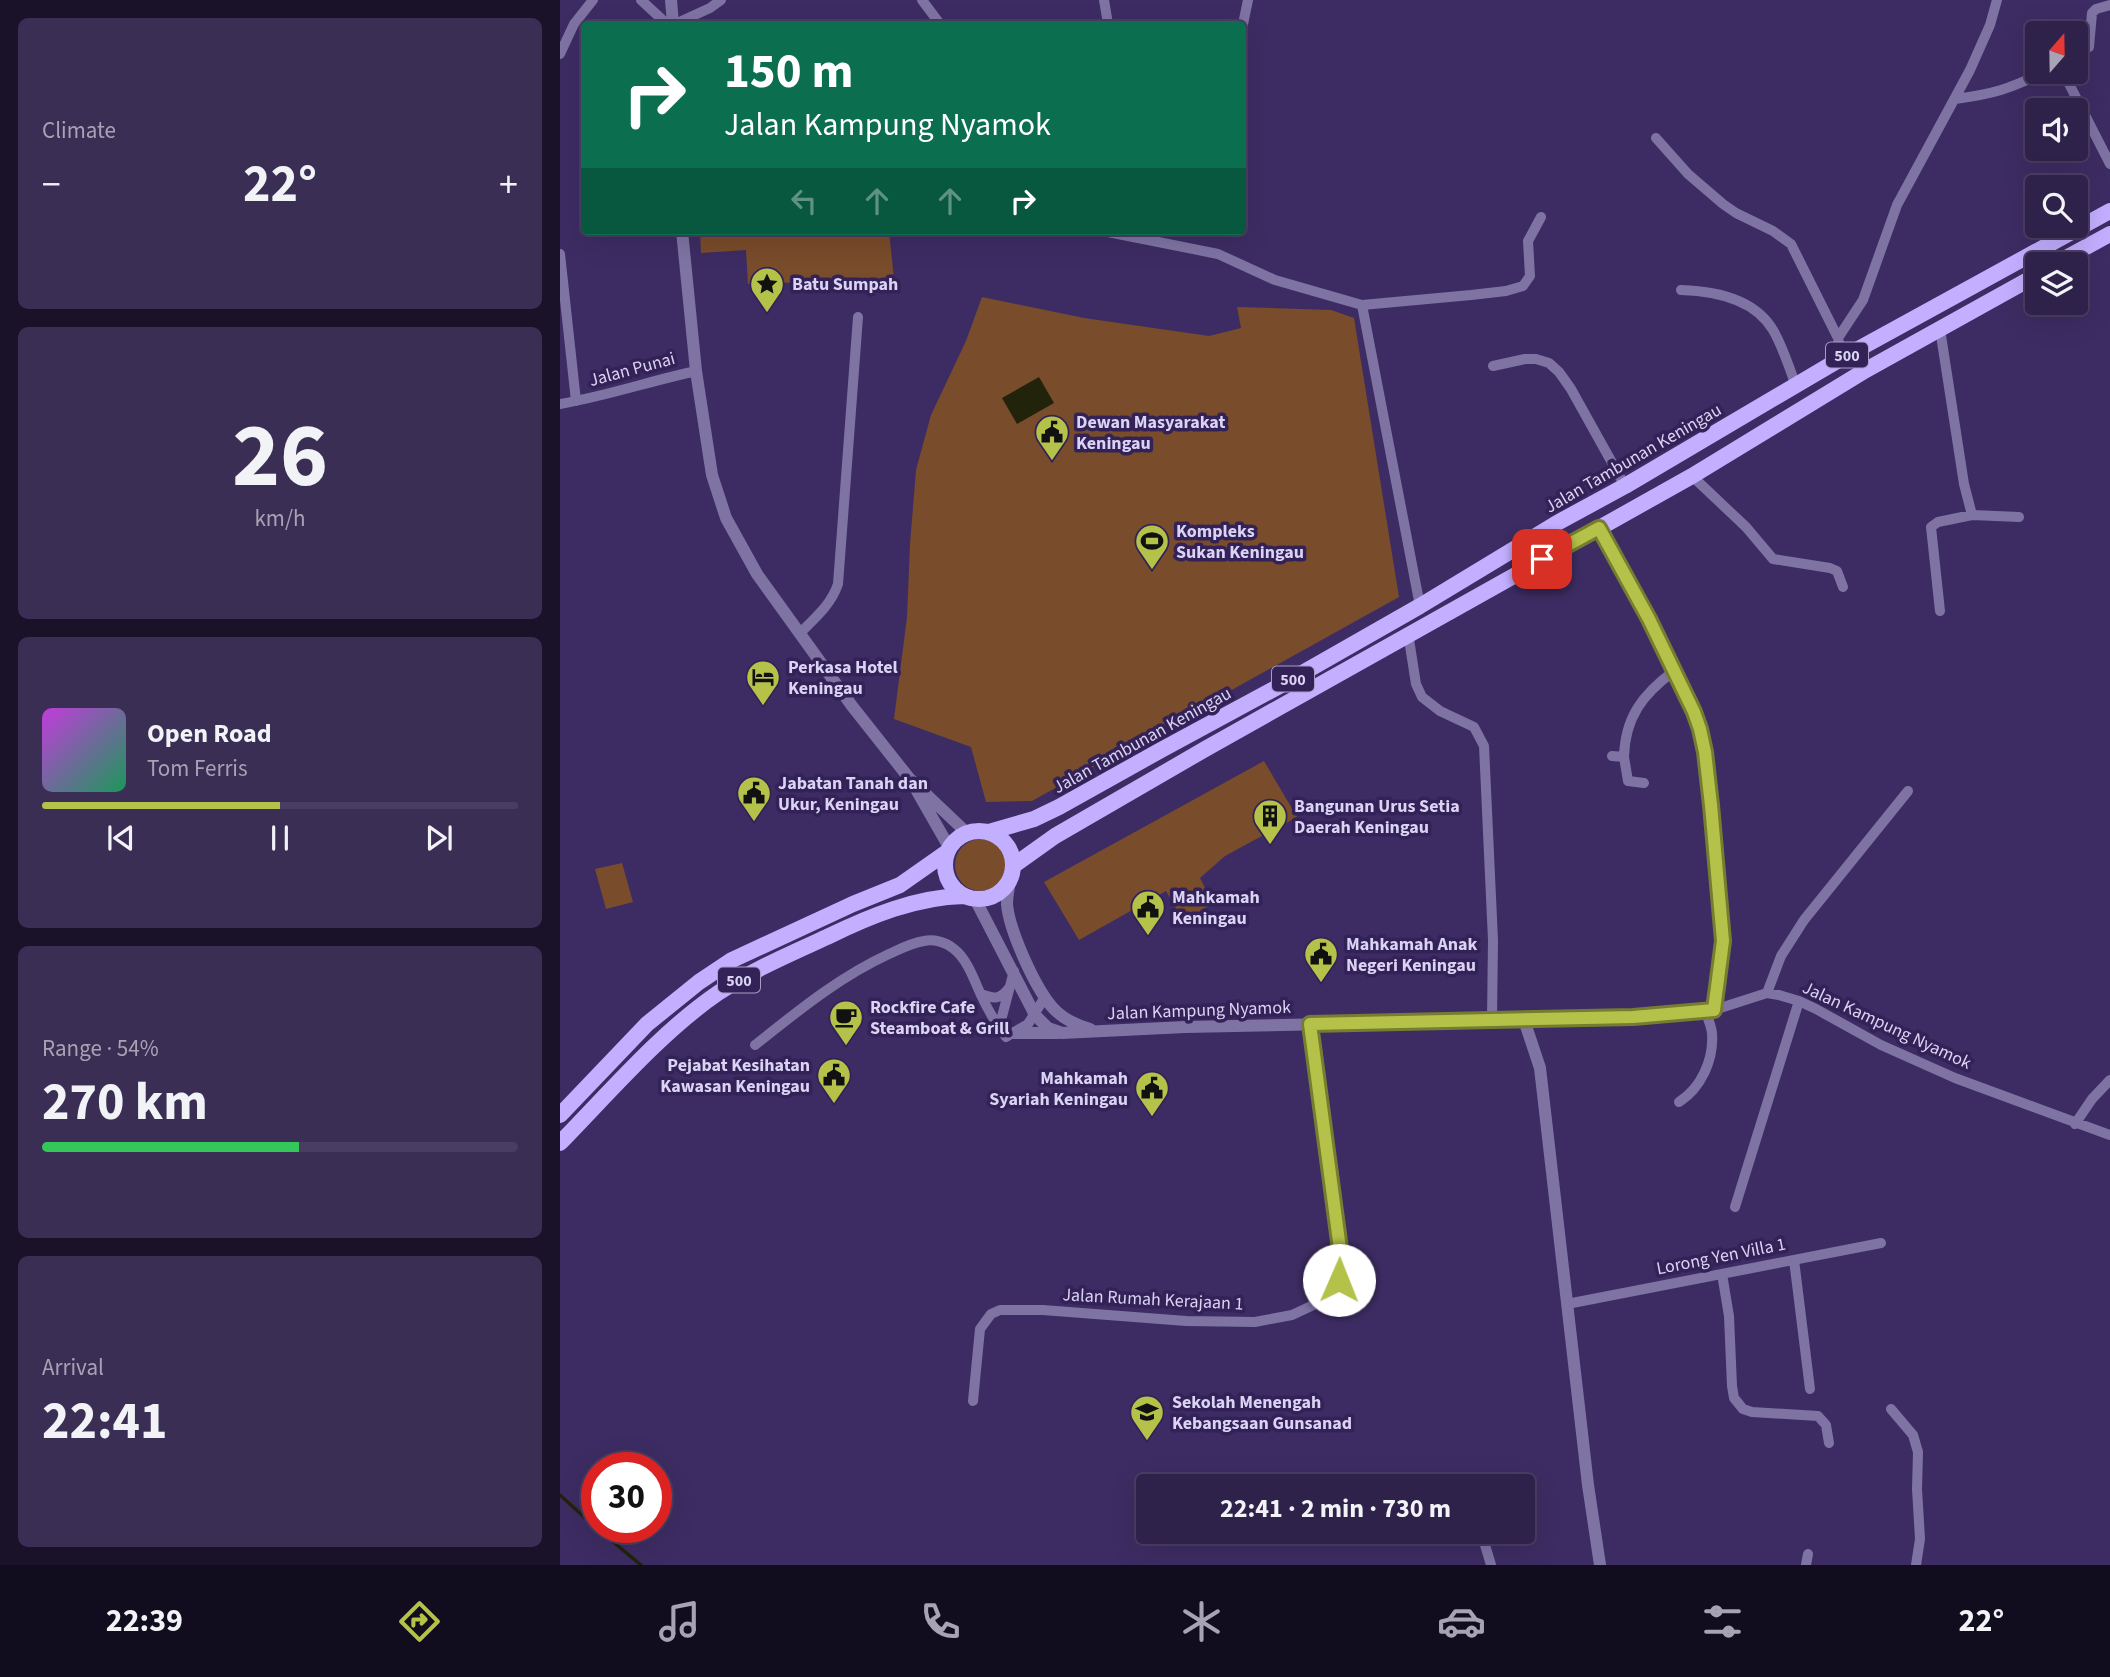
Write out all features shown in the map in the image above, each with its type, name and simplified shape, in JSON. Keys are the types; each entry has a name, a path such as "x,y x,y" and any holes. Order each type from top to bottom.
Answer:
{"main road":[{"name":"Jalan Tambunan Keningau","path":"989,832 1034,820 1285,683 1842,358 2110,211"},
{"path":"2077,252 2110,234"},
{"name":"500","path":"560,1143 660,1041 698,1007 738,980 848,927 925,899 986,898 997,894 1005,887 1012,872 1055,836 1408,633 1692,476 1824,395 2025,282"},
{"path":"989,832 1007,845 1012,855 1012,872"},
{"name":"500","path":"560,1115 647,1024 705,977 732,960 774,940 900,885 948,849 957,838 967,833 989,832"},
{"path":"948,849 944,862 949,882 970,897"}],"street":[{"path":"560,54 574,24 593,0"},
{"path":"641,0 664,21"},
{"path":"671,0 674,21"},
{"path":"681,21 721,0"},
{"path":"922,0 938,21"},
{"path":"1104,0 1108,21"},
{"path":"1244,21 1248,0"},
{"path":"1838,338 1863,300 1897,205 1982,45 1997,0"},
{"path":"2088,48 2092,13 2110,5"},
{"path":"1955,99 1991,94 2025,81"},
{"path":"2069,84 2110,164"},
{"path":"1656,138 1688,174 1723,204 1791,244 1838,338 1842,358"},
{"path":"1141,235 1218,254 1275,280 1362,305 1506,291 1524,286 1530,276 1528,242 1541,216"},
{"path":"682,235 696,371 712,475 726,518 757,574 852,706 909,778 967,833"},
{"name":"Jalan Punai","path":"560,254 576,401"},
{"path":"1681,290 1727,296 1764,318 1777,337 1796,386"},
{"path":"1362,305 1420,606"},
{"path":"800,633 827,606 838,584 858,317"},
{"path":"1940,329 1964,484 1972,515"},
{"path":"1493,366 1536,359 1549,363 1559,372 1571,388 1625,486"},
{"name":"Jalan Punai","path":"560,404 595,398 696,371"},
{"path":"1692,476 1746,527 1773,559 1830,568 1837,571 1843,587"},
{"path":"1940,611 1931,527 1938,522 1972,515 2019,517"},
{"path":"1599,528 1636,595 1694,712 1700,729 1708,778 1723,941 1709,1011 1712,1045 1708,1060 1702,1079 1692,1094 1679,1102"},
{"path":"1408,633 1416,684 1422,697 1440,711 1474,727 1484,746 1493,940 1492,1020"},
{"path":"1644,783 1628,781 1624,757 1625,741 1634,712 1652,687 1674,671"},
{"path":"1612,756 1624,757"},
{"path":"909,778 948,849"},
{"path":"1767,993 1781,956 1804,920 1908,791"},
{"name":"Jalan Kampung Nyamok","path":"1012,872 1007,898 1010,922 1028,966 1052,1008 1069,1021 1097,1031"},
{"path":"970,897 1014,971 1035,1015 1048,1028 1062,1033"},
{"path":"755,1045 839,981 876,960 918,942 935,941 955,950 966,964 981,994 1006,1032"},
{"path":"1006,1032 1009,988 1014,971"},
{"path":"981,994 996,999 1009,988"},
{"name":"Jalan Kampung Nyamok","path":"1006,1032 1062,1033 1633,1017 1709,1011 1767,993 1799,1001 1920,1063 2075,1124 2110,1135"},
{"path":"1006,1032 1028,1024 1045,996"},
{"path":"1735,1207 1799,1001"},
{"path":"1524,1020 1540,1069 1588,1486 1600,1565"},
{"name":"Jalan Rumah Kerajaan 1","path":"973,1401 980,1329 992,1314 1000,1310 1043,1310 1186,1321 1255,1322 1292,1315 1336,1291 1342,1264 1310,1024"},
{"path":"2075,1124 2092,1099 2110,1080"},
{"name":"Lorong Yen Villa 1","path":"1567,1304 1881,1243"},
{"path":"1794,1260 1810,1389"},
{"path":"1722,1274 1729,1316 1731,1386 1734,1398 1743,1409 1752,1412 1818,1416 1826,1425 1829,1443"},
{"path":"1891,1409 1913,1435 1918,1452 1920,1539 1916,1565"},
{"path":"1485,1544 1491,1565"}],"shaded area":[{"path":"700,235 889,235 894,279 748,284 746,250 701,253"},
{"name":"Kompleks Sukan Keningau","path":"982,297 1084,318 1209,336 1241,328 1237,307 1331,310 1354,318 1399,597 1032,801 986,802 971,747 894,719 907,617 916,470 931,415 966,341"},
{"path":"1039,377 1054,403 1017,424 1002,398"},
{"path":"1264,761 1297,817 1225,856 1200,878 1213,904 1201,910 1186,926 1166,891 1079,940 1044,882"},
{"path":"981,839 991,841 999,847 1005,855 1005,875 999,883 991,889 981,891 971,889 963,883 957,875 955,865 957,855 963,847 971,841"},
{"path":"622,863 633,902 606,909 595,869"}],"waterway":[{"path":"560,1495 641,1565"}],"place":[{"name":"Batu Sumpah","path":"767,314"},
{"name":"Dewan Masyarakat Keningau","path":"1052,462"},
{"name":"Kompleks Sukan Keningau","path":"1152,571"},
{"name":"Perkasa Hotel Keningau","path":"763,707"},
{"name":"Jabatan Tanah dan Ukur, Keningau","path":"754,823"},
{"name":"Bangunan Urus Setia Daerah Keningau","path":"1270,846"},
{"name":"Mahkamah Keningau","path":"1148,937"},
{"name":"Mahkamah Anak Negeri Keningau","path":"1321,984"},
{"name":"Rockfire Cafe Steamboat & Grill","path":"846,1047"},
{"name":"Pejabat Kesihatan Kawasan Keningau","path":"834,1105"},
{"name":"Mahkamah Syariah Keningau","path":"1152,1118"},
{"name":"Sekolah Menengah Kebangsaan Gunsanad","path":"1147,1442"}],"route":[{"path":"1339,1280 1342,1264 1310,1024 1633,1017 1714,1010 1723,941 1705,752 1694,712 1649,619 1599,528 1542,559"}]}
